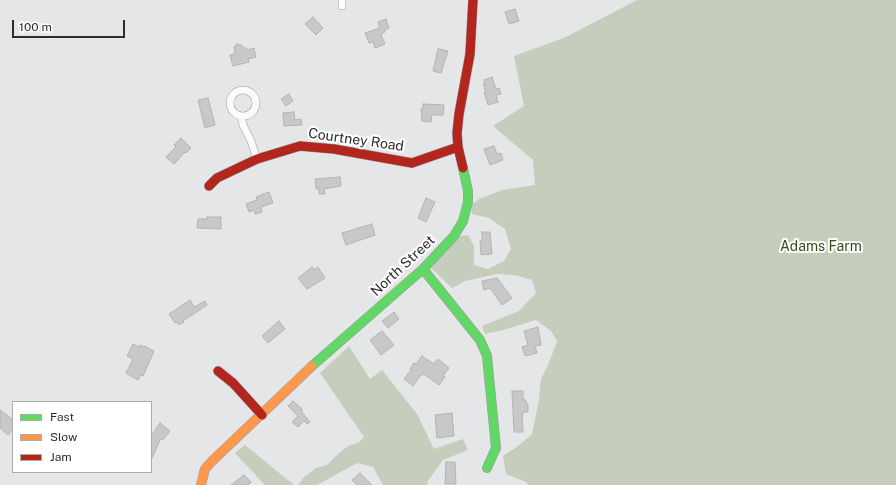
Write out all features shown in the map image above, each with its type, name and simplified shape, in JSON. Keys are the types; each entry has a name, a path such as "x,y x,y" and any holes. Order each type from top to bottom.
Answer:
{"street":[{"name":"North Street","path":"202,485 202,477 205,469 212,461 329,350 423,269 454,236 463,221 468,202 468,191 458,147 457,133 470,54 473,0"},
{"path":"241,116 243,125 251,141 257,159"},
{"name":"Courtney Road","path":"209,186 223,174 257,159 300,146 334,149 412,163 458,147"},
{"path":"423,269 480,340 487,356 496,448 487,468"},
{"path":"218,371 233,383 262,415"}],"green space":[{"name":"Adams Farm","path":"637,0 896,0 896,485 529,485 526,482 506,474 503,456 532,434 539,400 541,379 557,341 551,331 536,320 485,334 482,326 519,311 536,293 532,280 515,275 497,274 465,281 452,288 431,268 458,236 468,235 474,246 474,265 488,269 504,261 511,249 505,229 489,218 472,214 471,205 479,199 502,190 535,185 533,160 493,126 524,106 514,56 566,37"},
{"path":"349,346 370,379 382,370 417,414 434,449 463,439 468,450 443,460 427,482 428,485 383,485 373,467 357,463 317,485 298,485 304,477 316,468 327,465 348,446 358,443 364,437 320,373"},
{"path":"245,445 294,485 265,485 235,453"}],"building":[{"path":"515,9 519,21 509,24 505,12"},
{"path":"313,17 323,28 316,35 305,24"},
{"path":"386,19 389,28 384,30 385,32 381,34 385,44 375,48 373,42 369,43 365,33 380,28 378,22"},
{"path":"237,44 246,48 247,50 254,48 256,57 248,59 249,62 233,66 230,55 235,54 234,47"},
{"path":"438,49 448,51 441,73 433,71"},
{"path":"492,77 496,89 499,88 501,94 496,95 498,102 488,105 483,84 485,84 484,80"},
{"path":"289,94 293,101 286,106 281,99"},
{"path":"208,98 215,125 205,128 198,100"},
{"path":"423,104 444,105 443,115 432,115 431,122 422,121 421,108 423,108"},
{"path":"294,112 295,120 301,119 302,125 284,126 283,113"},
{"path":"181,138 191,148 174,164 166,157 176,147 174,145"},
{"path":"494,146 497,154 501,153 503,160 490,165 484,149"},
{"path":"340,177 341,186 324,189 325,194 319,194 319,189 316,189 315,179"},
{"path":"269,192 273,203 261,207 262,212 255,214 254,210 249,212 246,204 257,200 256,197"},
{"path":"426,198 435,202 426,222 418,218"},
{"path":"207,217 221,217 221,229 197,228 198,219 207,219"},
{"path":"372,224 375,235 346,245 342,233"},
{"path":"482,232 490,232 492,254 481,255 480,241 482,241"},
{"path":"312,267 314,270 318,267 325,278 307,289 298,278"},
{"path":"497,278 512,298 502,305 490,288 484,290 482,281"},
{"path":"190,300 194,307 205,301 207,305 179,325 176,322 175,323 169,314"},
{"path":"394,312 399,319 388,328 382,321"},
{"path":"279,321 285,329 268,343 262,336"},
{"path":"538,327 541,345 535,346 537,353 525,356 522,347 528,345 524,331"},
{"path":"382,331 394,345 381,355 370,340"},
{"path":"133,344 139,347 140,345 144,346 154,351 143,376 141,375 138,380 126,373 133,359 127,356"},
{"path":"422,356 434,364 438,359 449,368 439,385 424,374 421,375 413,386 404,379 414,363 416,364"},
{"path":"512,391 523,391 523,400 526,400 526,404 528,404 528,412 523,412 522,415 523,432 514,432"},
{"path":"293,401 303,410 301,411 310,422 307,424 304,421 298,427 292,422 298,416 288,406"},
{"path":"0,410 12,419 12,431 8,435 0,428"},
{"path":"452,413 454,436 437,438 435,415"},
{"path":"160,423 170,431 163,440 161,438 152,458 152,435"},
{"path":"446,462 455,462 456,484 445,484"},
{"path":"360,473 372,485 357,485 352,480"},
{"path":"244,475 251,482 248,485 231,485"}],"traffic: fast":[{"path":"312,366 423,269 454,236 463,221 468,202 468,191 463,168"},
{"path":"423,269 480,340 487,356 496,448 487,468"}],"traffic: slow":[{"path":"201,485 205,469 212,461 312,366"}],"traffic: jam":[{"path":"463,168 458,147 457,133 470,54 473,0"},
{"path":"209,186 217,178 257,159 300,146 334,149 412,163 458,147"},
{"path":"218,371 233,383 262,415"}]}
